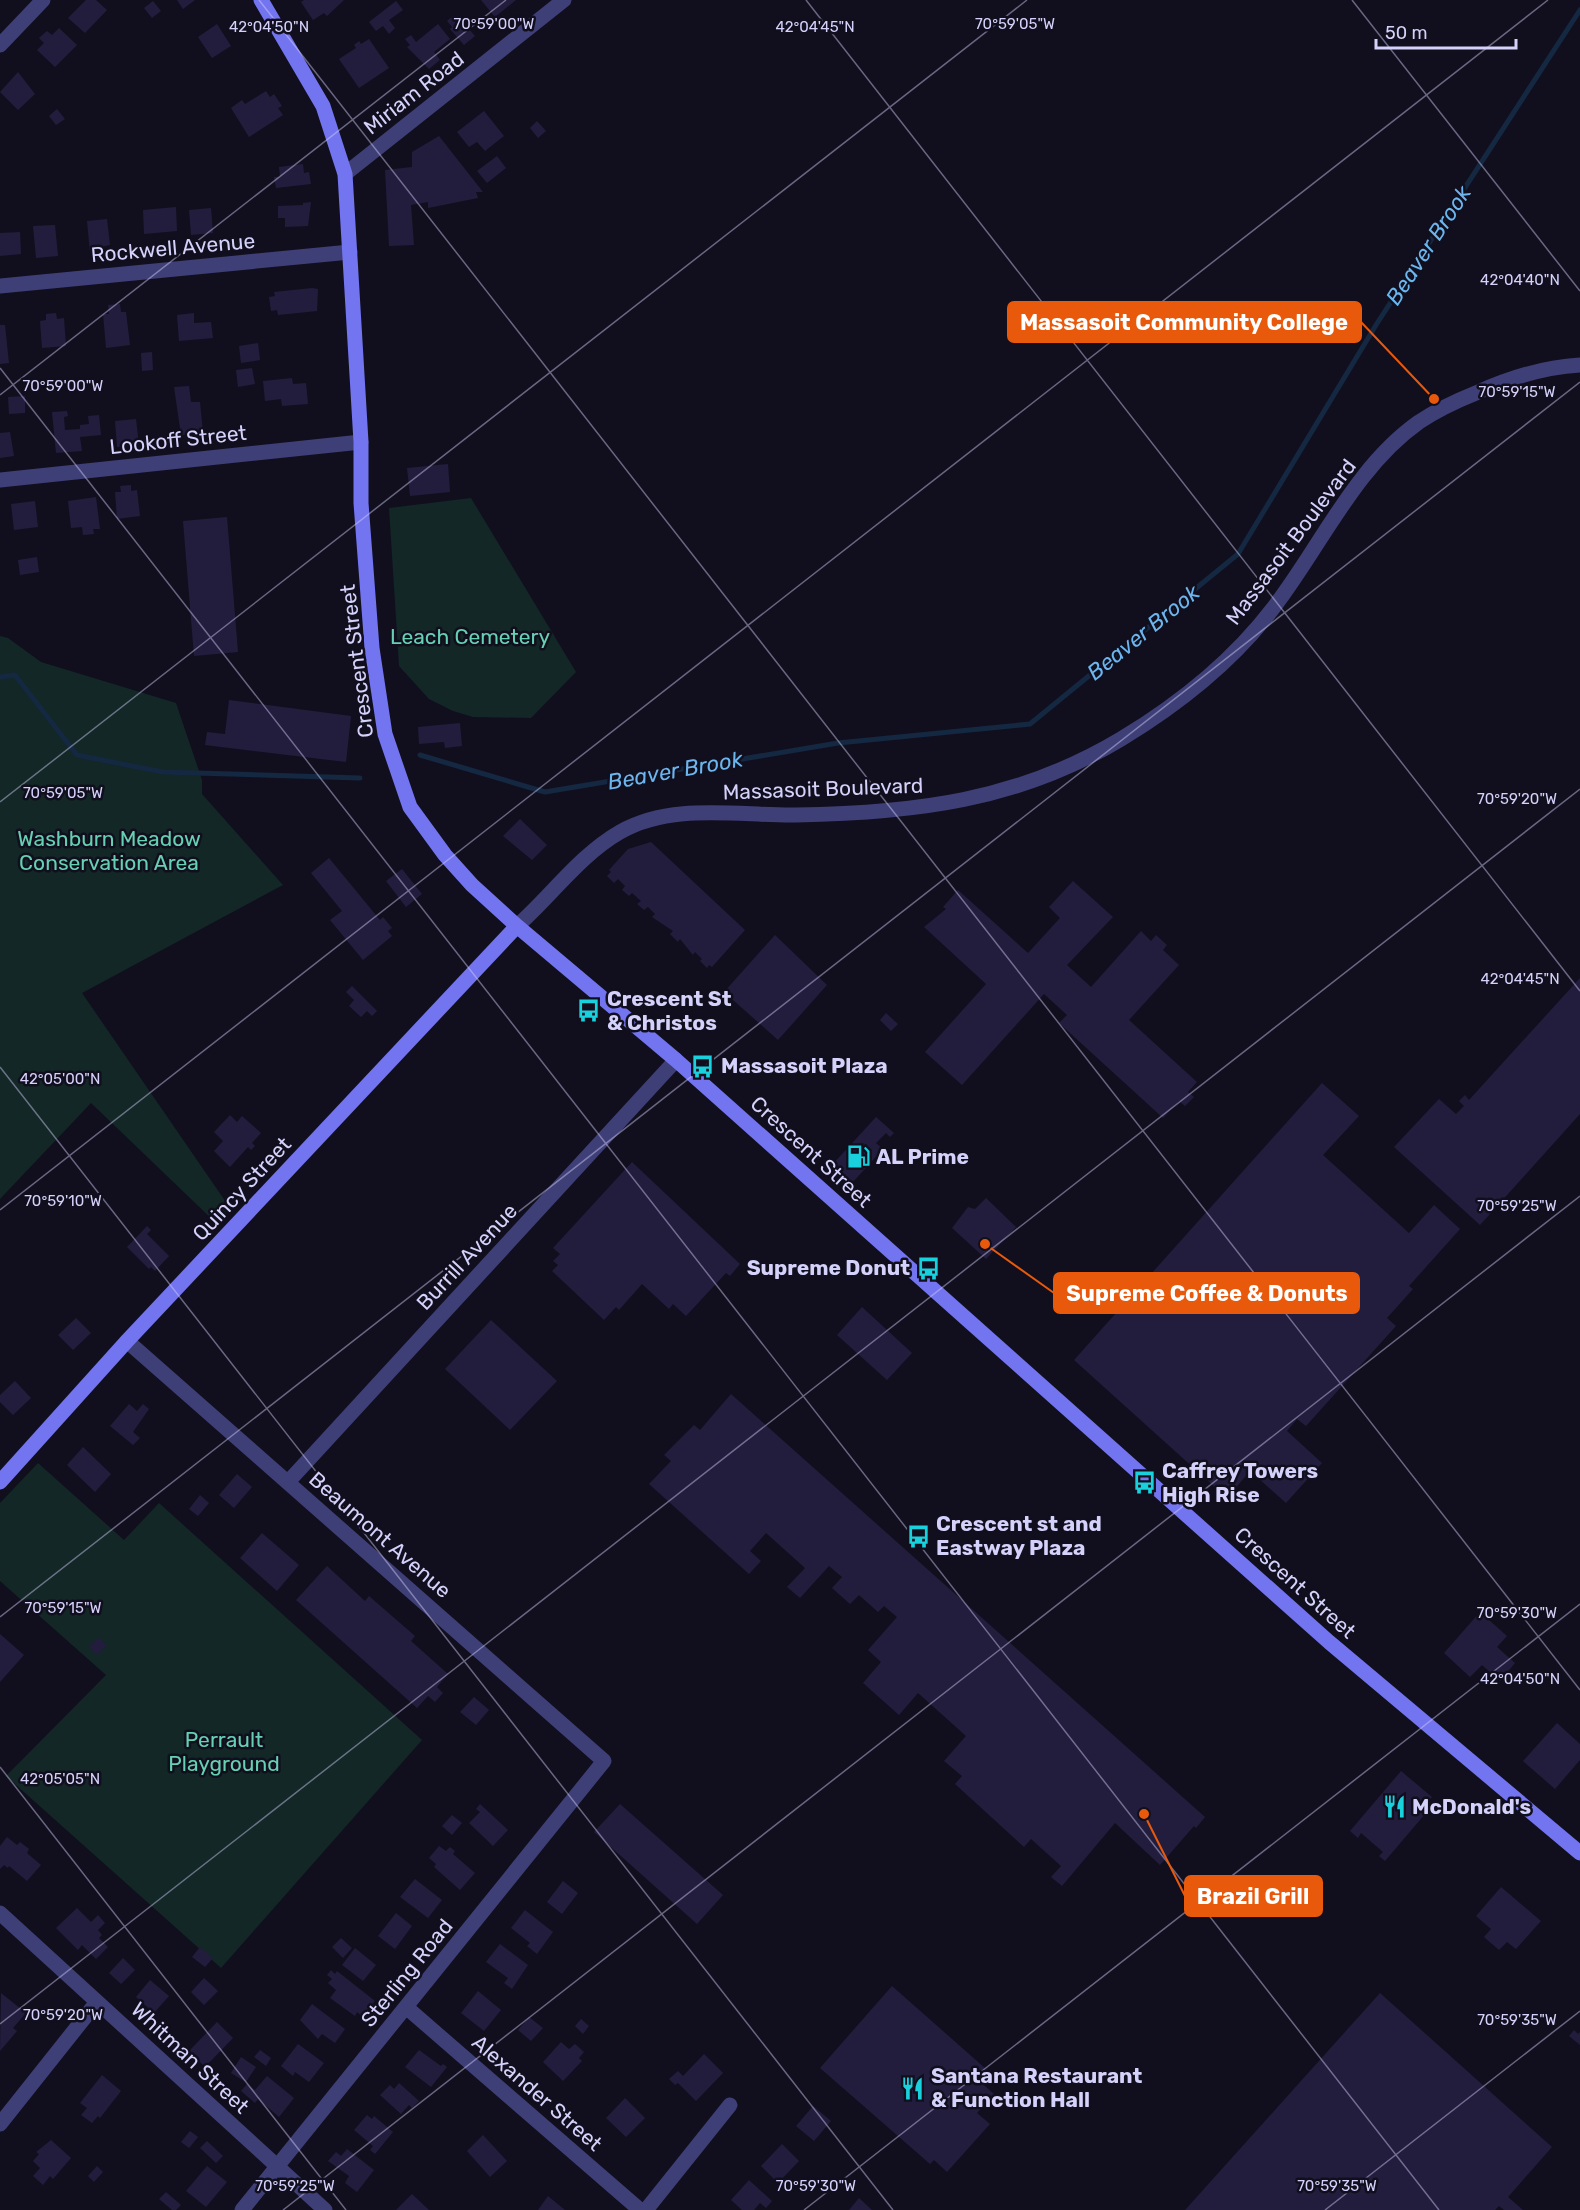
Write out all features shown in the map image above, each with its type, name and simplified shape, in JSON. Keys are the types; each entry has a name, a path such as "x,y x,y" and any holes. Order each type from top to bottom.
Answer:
{"main road":[{"name":"Crescent Street","path":"261,0 323,106 345,174 361,442 361,502 372,648 385,735 398,778 410,807 445,855 472,885 517,926 676,1060 1329,1642 1580,1853"},
{"name":"Quincy Street","path":"0,1482 127,1341 517,926"}],"street":[{"path":"0,45 43,0"},
{"name":"Miriam Road","path":"345,174 564,0"},
{"name":"Rockwell Avenue","path":"0,286 350,252"},
{"name":"Massasoit Boulevard","path":"517,926 592,852 621,831 647,821 689,813 794,815 931,808 984,796 1026,783 1079,762 1163,712 1235,651 1275,605 1379,459 1416,424 1441,408 1495,384 1553,368 1580,365"},
{"name":"Lookoff Street","path":"0,480 361,442"},
{"name":"Burrill Avenue","path":"288,1482 676,1060"},
{"name":"Beaumont Avenue","path":"127,1341 604,1761"},
{"name":"Sterling Road","path":"242,2210 604,1761"},
{"name":"Whitman Street","path":"0,1913 325,2210"},
{"path":"0,2124 97,2002"},
{"name":"Alexander Street","path":"406,2007 640,2210"},
{"path":"646,2210 730,2105"}],"green space":[{"name":"Leach Cemetery","path":"471,498 576,672 531,718 473,717 453,711 429,699 399,666 389,508"},
{"name":"Washburn Meadow Conservation Area","path":"0,636 8,638 41,662 176,703 202,780 202,794 283,885 82,993 230,1208 216,1223 91,1103 0,1199"},
{"name":"Perrault Playground","path":"38,1463 124,1540 159,1503 422,1740 221,1968 6,1776 106,1675 0,1581 0,1503"}],"building":[{"path":"86,0 96,0 107,10 85,33 68,18"},
{"path":"177,0 195,0 183,9"},
{"path":"304,0 344,0 327,16 324,13 313,20 301,2"},
{"path":"481,0 516,0 495,17"},
{"path":"153,1 161,11 152,18 144,8"},
{"path":"396,1 403,10 389,20 395,28 389,34 383,26 376,31 369,22"},
{"path":"453,16 458,22 461,20 475,36 464,45 450,29 452,27 447,21"},
{"path":"217,24 231,46 212,58 198,37"},
{"path":"438,24 450,39 434,52 440,60 429,69 407,47 410,45 405,39 411,35 416,42"},
{"path":"59,28 77,45 55,67 37,50 44,43 39,38 47,31 52,35"},
{"path":"369,39 389,68 359,88 339,59 356,48 354,45 359,41 361,44"},
{"path":"18,72 35,94 18,110 0,92"},
{"path":"266,91 270,97 274,94 282,106 278,108 283,115 249,137 231,108 242,100 245,104"},
{"path":"57,109 65,119 56,125 49,116"},
{"path":"484,111 504,136 485,151 477,142 469,147 457,132"},
{"path":"537,121 546,131 538,138 530,128"},
{"path":"439,136 483,192 476,192 478,198 428,208 428,202 411,205 414,245 389,246 385,170 412,167 412,152"},
{"path":"497,156 506,168 487,183 477,171"},
{"path":"303,164 304,173 309,172 311,184 276,188 274,177 280,177 279,167"},
{"path":"311,202 308,226 285,227 285,218 278,218 278,206 303,205 303,203"},
{"path":"176,207 177,231 144,234 143,210"},
{"path":"211,208 213,233 191,235 189,210"},
{"path":"107,219 110,245 100,247 100,252 90,253 87,221"},
{"path":"55,225 58,256 36,258 33,226"},
{"path":"20,232 21,254 0,256 0,233"},
{"path":"318,289 317,311 278,315 277,310 271,311 269,297 275,296 274,292"},
{"path":"120,304 121,312 126,312 130,345 106,348 103,314 109,314 108,305"},
{"path":"56,313 57,319 64,318 66,346 42,348 40,321 46,320 46,314"},
{"path":"194,313 194,323 211,322 213,338 179,341 177,315"},
{"path":"0,325 5,325 9,363 0,364"},
{"path":"258,343 260,360 241,363 239,346"},
{"path":"152,352 153,370 142,371 141,353"},
{"path":"252,368 255,384 238,387 236,370"},
{"path":"292,378 293,384 306,383 308,404 282,406 281,399 265,401 263,381"},
{"path":"189,386 191,402 200,402 203,433 181,435 174,387"},
{"path":"25,396 25,413 9,414 8,397"},
{"path":"67,411 68,416 64,417 65,430 80,429 80,425 89,424 88,416 99,415 101,435 80,437 82,451 56,453 52,412"},
{"path":"136,419 139,445 117,447 115,421"},
{"path":"10,432 14,456 0,458 0,433"},
{"path":"448,464 450,492 410,496 407,468"},
{"path":"131,485 131,491 137,490 140,516 117,519 115,492 121,492 120,486"},
{"path":"96,497 100,529 93,529 94,534 83,535 82,527 71,528 68,501"},
{"path":"35,501 38,527 14,530 11,504"},
{"path":"227,517 238,652 194,656 183,521"},
{"path":"37,557 39,572 20,575 18,560"},
{"path":"229,700 351,716 346,762 205,745 207,732 225,734"},
{"path":"460,723 462,746 445,748 444,742 419,744 418,727"},
{"path":"520,819 547,845 532,860 503,836"},
{"path":"651,842 745,930 712,967 709,965 707,968 695,952 693,955 680,939 678,942 670,934 673,931 652,917 655,914 648,907 644,910 637,904 641,901 632,893 629,896 622,890 625,886 618,879 614,883 607,876 611,872 609,870 628,849"},
{"path":"329,858 380,920 383,917 392,928 388,931 392,936 363,960 330,920 342,911 311,873"},
{"path":"402,869 422,894 406,907 386,881"},
{"path":"1073,881 1113,917 1067,965 1091,987 1141,931 1151,941 1156,935 1167,945 1163,950 1179,965 1129,1020 1197,1082 1188,1092 1194,1097 1185,1106 1179,1101 1163,1118 1059,1023 1067,1015 1044,994 962,1085 925,1052 986,984 924,927 946,909 943,907 958,890 1028,953 1060,918 1049,907"},
{"path":"775,935 827,985 778,1040 724,992"},
{"path":"1580,978 1580,1114 1480,1225 1394,1147 1439,1099 1456,1114 1464,1106 1459,1101 1465,1095 1469,1100"},
{"path":"352,986 377,1011 372,1016 367,1011 361,1017 349,1006 354,1000 346,992"},
{"path":"886,1013 898,1024 891,1031 880,1020"},
{"path":"1322,1083 1359,1116 1323,1155 1409,1233 1434,1205 1460,1229 1409,1286 1413,1289 1387,1318 1396,1326 1306,1426 1297,1419 1287,1431 1322,1463 1286,1503 1250,1471 1227,1498 1074,1360"},
{"path":"230,1115 237,1122 242,1116 261,1133 252,1143 255,1146 251,1150 248,1147 230,1167 214,1151 223,1141 214,1132"},
{"name":"AL Prime","path":"876,1117 894,1133 890,1137 886,1133 876,1143 883,1149 852,1183 832,1165"},
{"path":"632,1162 740,1264 730,1276 726,1273 686,1316 673,1304 669,1309 642,1284 619,1310 616,1307 604,1320 552,1271 558,1265 553,1261 560,1254 553,1248"},
{"path":"986,1198 1016,1227 986,1259 952,1228 968,1207 975,1209"},
{"path":"147,1226 151,1230 147,1234 169,1256 155,1271 151,1267 149,1269 127,1247"},
{"path":"862,1307 912,1353 887,1380 837,1335"},
{"path":"76,1318 91,1333 73,1350 58,1335"},
{"path":"491,1320 557,1381 510,1430 445,1369"},
{"path":"15,1381 31,1398 13,1415 0,1402 0,1395"},
{"path":"731,1394 1205,1817 1196,1828 1194,1826 1160,1865 1115,1823 1062,1886 1051,1877 1061,1866 1031,1839 1024,1847 955,1784 962,1776 944,1761 966,1736 918,1693 899,1715 863,1683 881,1662 868,1650 897,1617 884,1606 878,1612 859,1595 850,1604 832,1588 842,1577 829,1566 800,1598 787,1587 805,1568 766,1533 750,1551 761,1561 749,1574 649,1484 671,1461 664,1455 694,1425 700,1430"},
{"path":"129,1404 137,1411 143,1404 149,1409 133,1432 140,1438 133,1445 110,1426"},
{"path":"83,1447 111,1474 95,1492 67,1465"},
{"path":"237,1474 252,1487 234,1508 219,1495"},
{"path":"200,1495 209,1503 198,1516 189,1509"},
{"path":"262,1533 299,1565 277,1591 240,1558"},
{"path":"327,1566 365,1601 369,1596 415,1636 411,1641 448,1674 437,1687 443,1693 435,1702 428,1696 417,1708 296,1600"},
{"path":"1480,1612 1507,1636 1497,1647 1515,1663 1500,1681 1482,1665 1470,1677 1444,1653"},
{"path":"0,1634 24,1655 0,1682"},
{"path":"99,1637 107,1646 96,1655 89,1646"},
{"path":"474,1697 489,1710 476,1725 460,1712"},
{"path":"1557,1723 1580,1744 1580,1760 1555,1789 1523,1761"},
{"path":"1401,1771 1432,1797 1421,1811 1425,1814 1385,1861 1379,1856 1383,1852 1361,1833 1358,1838 1350,1831"},
{"path":"480,1804 508,1830 493,1846 469,1823 480,1812 476,1809"},
{"path":"620,1804 723,1895 697,1924 594,1832"},
{"path":"452,1815 462,1823 452,1835 442,1826"},
{"path":"7,1837 17,1845 20,1842 29,1849 27,1853 41,1865 27,1881 9,1866 8,1868 4,1865 0,1869 0,1846"},
{"path":"439,1846 446,1851 450,1847 455,1851 453,1854 475,1873 460,1890 434,1867 436,1864 429,1858"},
{"path":"415,1879 442,1900 428,1918 400,1897"},
{"path":"563,1881 578,1893 562,1914 547,1902"},
{"path":"1501,1887 1541,1921 1516,1949 1507,1942 1499,1950 1484,1937 1491,1929 1476,1916"},
{"path":"77,1908 91,1922 98,1915 105,1923 98,1930 102,1935 99,1938 108,1947 96,1959 82,1945 78,1950 56,1928"},
{"path":"525,1910 553,1932 537,1954 527,1946 530,1943 511,1928"},
{"path":"396,1913 412,1926 395,1949 378,1936"},
{"path":"341,1938 352,1948 343,1958 332,1947"},
{"path":"500,1944 528,1965 512,1989 504,1983 508,1978 486,1962"},
{"path":"200,1947 213,1958 205,1967 192,1957"},
{"path":"355,1948 376,1965 363,1981 342,1965"},
{"path":"123,1958 135,1970 121,1984 109,1973"},
{"path":"331,1970 335,1974 337,1971 375,2001 362,2016 357,2012 355,2016 330,1998 336,1990 328,1983 332,1979 327,1975"},
{"path":"204,1978 218,1991 204,2005 191,1992"},
{"path":"150,1980 169,1996 154,2013 136,1997"},
{"path":"892,1986 986,2069 977,2079 994,2094 977,2113 990,2124 947,2172 934,2160 930,2164 820,2068"},
{"path":"478,1991 501,2010 484,2031 461,2013"},
{"path":"1,1993 26,2013 13,2028 17,2031 0,2051"},
{"path":"1380,1993 1552,2147 1508,2197 1523,2210 1504,2210 1499,2206 1495,2210 1185,2210"},
{"path":"312,2004 345,2029 335,2043 322,2034 318,2039 300,2020"},
{"path":"529,2017 543,2028 531,2041 518,2030"},
{"path":"581,2019 589,2026 583,2034 575,2026"},
{"path":"217,2022 233,2038 205,2067 189,2051"},
{"path":"1574,2030 1578,2034 1580,2032 1580,2045 1569,2036"},
{"path":"561,2042 569,2049 575,2044 584,2052 579,2058 582,2061 563,2081 543,2062"},
{"path":"298,2044 324,2063 309,2082 295,2072 293,2076 281,2066"},
{"path":"260,2050 271,2058 266,2066 254,2057"},
{"path":"419,2050 441,2066 443,2064 447,2067 431,2087 405,2067"},
{"path":"704,2054 723,2073 696,2101 678,2083 675,2085 669,2079 678,2071 683,2076"},
{"path":"241,2057 256,2067 246,2082 231,2073"},
{"path":"102,2075 121,2091 100,2118 98,2116 92,2123 81,2115 87,2108 80,2103"},
{"path":"267,2076 294,2098 279,2117 258,2099 255,2103 241,2091 247,2084 255,2090"},
{"path":"399,2083 419,2101 412,2108 409,2105 401,2114 380,2095 390,2085 394,2089"},
{"path":"625,2098 645,2118 626,2137 606,2118"},
{"path":"813,2106 831,2121 814,2141 796,2126"},
{"path":"367,2115 372,2119 374,2116 393,2132 375,2154 370,2150 373,2146 354,2130"},
{"path":"190,2131 198,2137 189,2148 181,2142"},
{"path":"483,2135 507,2161 490,2177 467,2151"},
{"path":"51,2140 71,2158 53,2179 50,2176 43,2185 33,2176 40,2168 33,2161 39,2154 36,2152"},
{"path":"207,2141 223,2156 216,2163 200,2148"},
{"path":"782,2144 799,2161 778,2183 761,2166"},
{"path":"347,2149 374,2170 357,2192 345,2183 349,2176 328,2161 336,2152 341,2156"},
{"path":"97,2166 103,2172 94,2182 88,2176"},
{"path":"207,2166 227,2182 206,2207 186,2191"},
{"path":"749,2180 772,2201 766,2208 760,2203 754,2210 742,2210 731,2200"},
{"path":"166,2192 181,2205 176,2210 172,2210 159,2199"},
{"path":"412,2194 429,2210 396,2210"},
{"path":"548,2196 565,2210 538,2210"},
{"path":"859,2198 872,2210 849,2210"}],"waterway":[{"name":"Beaver Brook","path":"420,755 545,792 838,743 1030,724 1238,554 1376,325 1580,10"},
{"name":"Beaver Brook","path":"0,677 15,675 77,755 163,772 360,778"}],"place":[{"name":"Massasoit Community College","path":"1434,399"},
{"name":"Crescent St & Christos","path":"589,1011"},
{"name":"Massasoit Plaza","path":"703,1066"},
{"name":"AL Prime","path":"858,1157"},
{"name":"Supreme Coffee & Donuts","path":"985,1244"},
{"name":"Supreme Donut","path":"928,1268"},
{"name":"Caffrey Towers High Rise","path":"1144,1483"},
{"name":"Crescent st and Eastway Plaza","path":"918,1536"},
{"name":"McDonald's","path":"1394,1807"},
{"name":"Brazil Grill","path":"1144,1814"},
{"name":"Santana Restaurant & Function Hall","path":"913,2088"}]}
